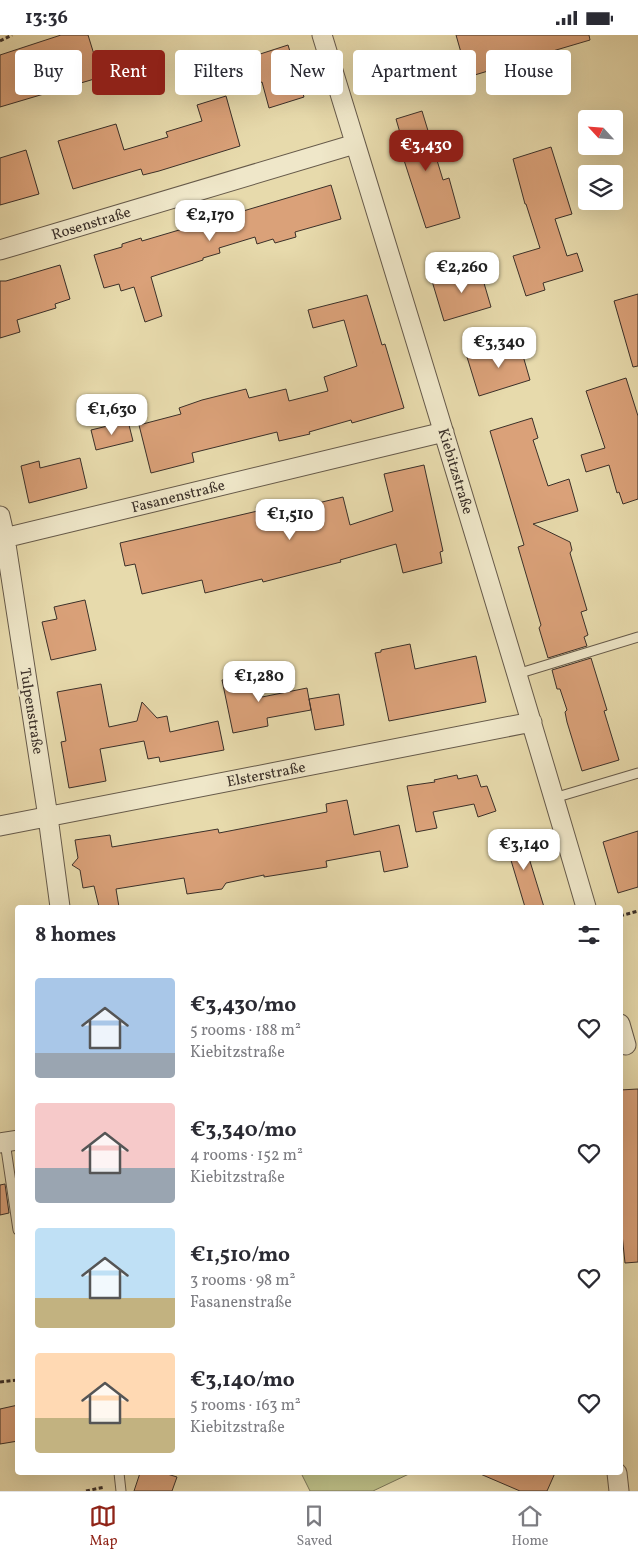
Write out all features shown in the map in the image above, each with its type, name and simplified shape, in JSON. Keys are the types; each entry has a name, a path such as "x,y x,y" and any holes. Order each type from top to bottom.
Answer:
{"street":[{"name":"Kiebitzstraße","path":"322,35 532,722 585,905"},
{"name":"Rosenstraße","path":"0,250 355,144"},
{"name":"Fasanenstraße","path":"3,538 444,432"},
{"name":"Tulpenstraße","path":"0,516 48,817 60,905"},
{"name":"Elsterstraße","path":"0,826 532,722"},
{"path":"623,1032 628,1045"},
{"path":"617,1475 619,1491"}],"lane":[{"path":"517,673 638,637"},
{"path":"554,798 638,773"},
{"path":"8,1142 15,1204"},
{"path":"119,1475 121,1491"}],"path":[{"path":"0,41 12,35"},
{"path":"623,915 638,911"},
{"path":"0,1382 15,1380"}],"green space":[{"path":"302,1475 407,1475 373,1491 310,1491"}],"building":[{"path":"61,35 88,35 93,50 92,80 82,83 82,50 15,50"},
{"path":"456,35 589,35 590,40 556,50 486,50 486,72 476,75 476,50 460,50"},
{"path":"288,45 290,50 273,50"},
{"path":"15,50 15,95 40,95 0,107 0,55"},
{"path":"271,50 271,95 303,95 304,97 269,108 261,82 261,54"},
{"path":"226,96 240,146 159,171 143,175 141,169 73,189 58,141 116,124 124,150 168,137 166,132 202,121 197,105"},
{"path":"422,111 443,180 449,178 460,218 426,228 401,151 405,150 396,119"},
{"path":"551,147 572,214 555,219 567,256 577,253 583,271 543,283 545,290 526,296 513,256 540,248 525,204 513,159"},
{"path":"26,150 39,194 0,205 0,158"},
{"path":"331,185 341,219 295,232 296,237 275,243 273,239 257,244 255,237 219,248 220,253 203,258 203,260 151,277 162,316 145,322 134,287 121,291 119,284 104,288 94,255 122,247 122,244 141,238 142,241"},
{"path":"60,265 70,299 55,304 56,308 17,320 20,332 0,338 0,281 6,281"},
{"path":"479,266 491,307 444,321 432,281"},
{"path":"638,294 638,366 633,367 614,301"},
{"path":"367,295 382,345 385,344 404,408 352,423 351,420 309,432 310,434 279,441 277,432 192,453 194,462 151,473 139,425 181,414 179,408 202,400 246,389 249,398 286,389 289,401 328,391 324,377 357,366 344,320 313,328 308,310"},
{"path":"519,342 530,380 479,396 467,357"},
{"path":"626,378 638,416 638,499 623,504 619,492 617,493 609,465 586,472 581,455 605,448 586,391"},
{"path":"532,418 538,438 533,440 548,486 569,479 578,511 533,524 570,542 572,550 570,553 587,610 581,612 588,635 584,637 587,646 548,658 539,628 541,625 518,547 524,545 490,431"},
{"path":"128,421 133,441 96,450 91,430"},
{"path":"80,458 87,488 29,503 21,466 39,461 40,468"},
{"path":"424,465 443,551 440,552 442,563 403,573 396,544 340,560 341,562 263,582 262,579 205,593 202,580 142,594 135,564 125,566 120,543 292,503 293,509 343,497 350,525 393,511 384,474"},
{"path":"85,600 96,650 51,660 42,622 57,619 54,607"},
{"path":"410,644 415,669 476,656 486,702 389,721 375,653"},
{"path":"591,658 607,710 604,711 619,760 582,771 567,722 565,712 567,710 560,689 557,689 552,670"},
{"path":"258,673 262,697 307,688 311,710 267,718 268,726 233,733 222,680"},
{"path":"101,684 109,727 137,721 142,702 157,718 167,716 170,732 218,721 224,750 160,762 159,757 148,759 144,741 100,749 106,781 69,788 61,742 66,741 57,692"},
{"path":"339,694 344,725 315,730 309,699"},
{"path":"457,775 458,779 477,775 481,787 487,786 496,811 478,817 474,804 433,812 437,828 416,832 407,786 435,782 434,780"},
{"path":"347,800 354,835 399,825 408,867 384,872 380,851 326,861 327,867 264,877 264,875 226,883 222,889 187,894 184,878 116,889 119,905 99,905 94,886 83,888 80,870 72,865 78,858 75,840 110,835 112,847 218,829 219,833 327,812 326,804"},
{"path":"638,831 638,887 618,893 603,842"},
{"path":"521,832 543,905 524,905 504,837"},
{"path":"638,1089 638,1262 625,1263 623,1244 623,1090"},
{"path":"5,1184 9,1213 0,1215 0,1185"},
{"path":"15,1406 15,1442 0,1444 0,1409"},
{"path":"139,1475 170,1475 177,1477 172,1491 134,1491"},
{"path":"483,1475 554,1475 547,1491 520,1491"}]}
